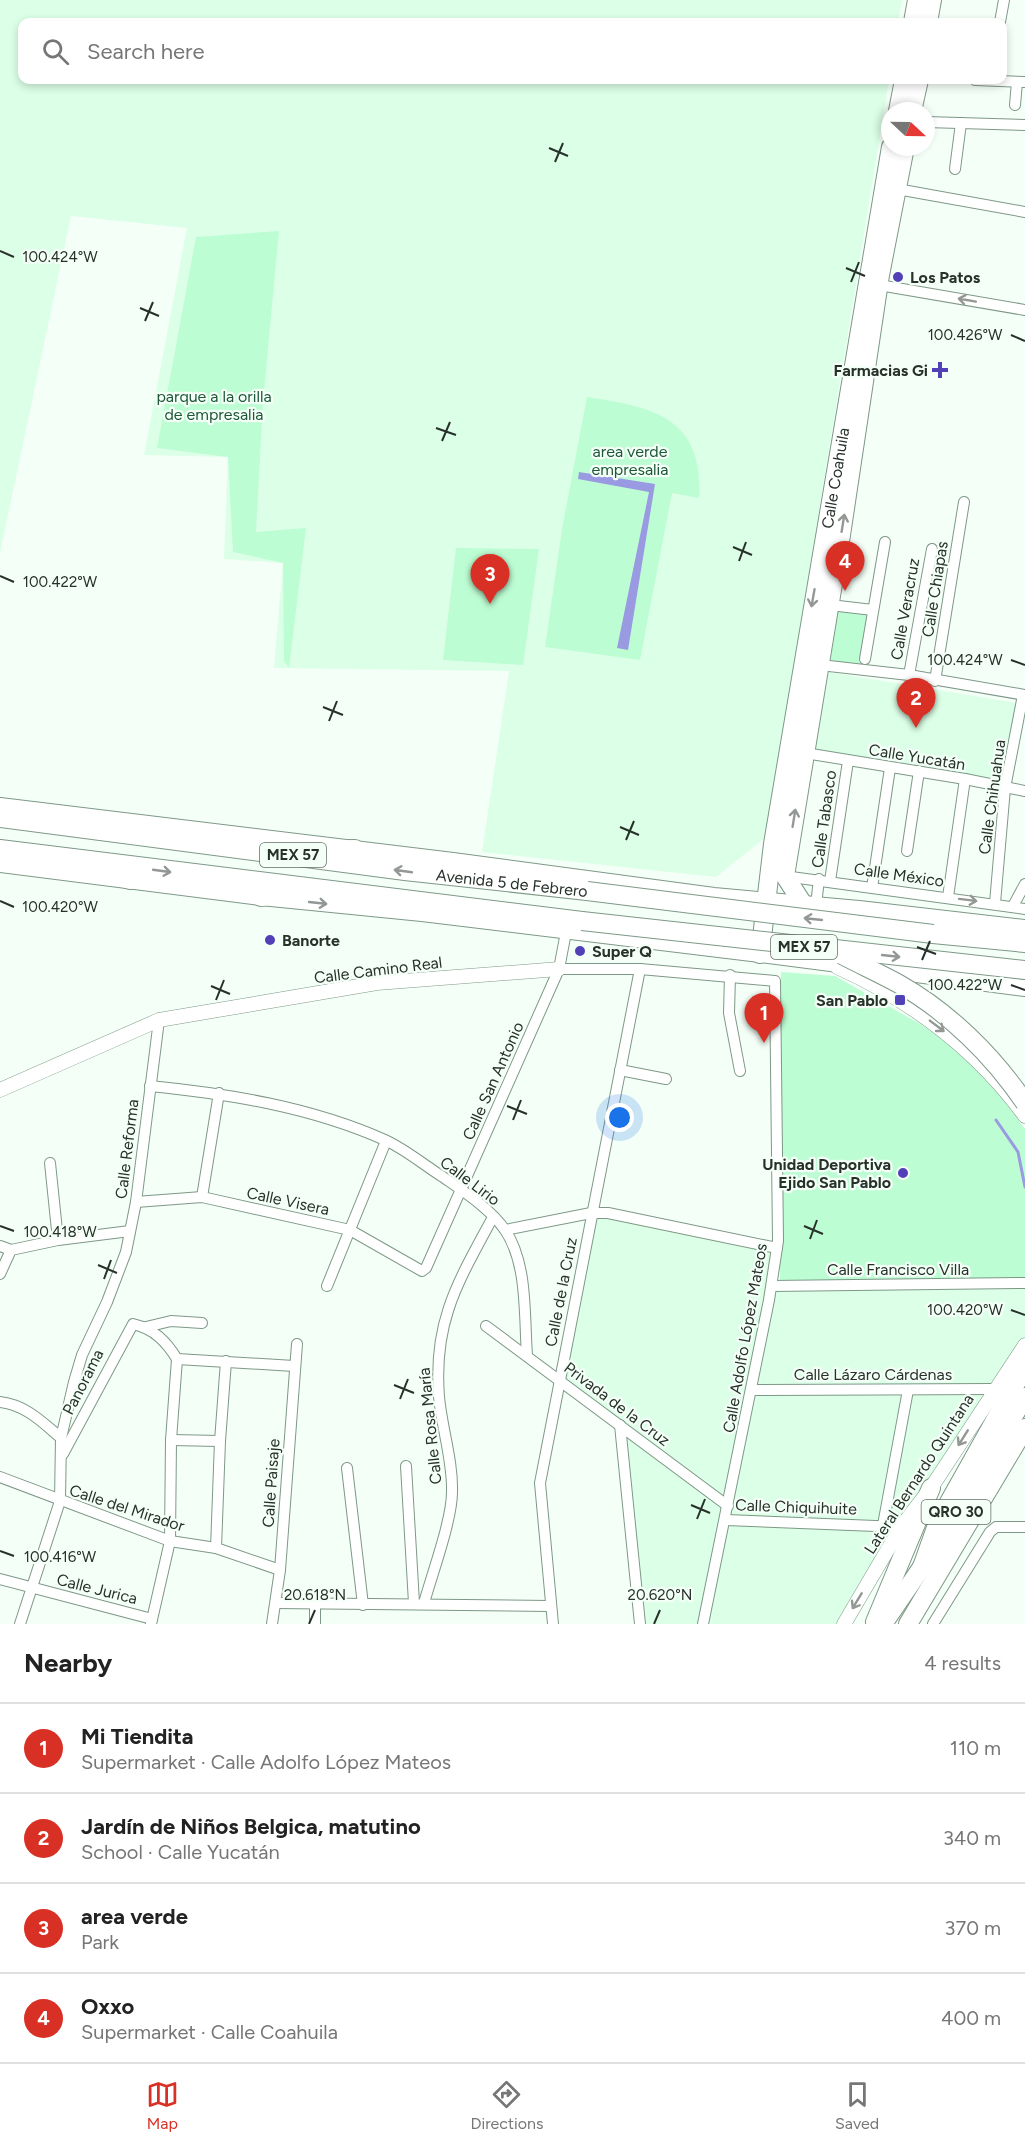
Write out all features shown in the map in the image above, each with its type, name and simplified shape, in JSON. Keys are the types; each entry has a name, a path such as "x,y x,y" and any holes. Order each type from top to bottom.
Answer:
{"main road":[{"path":"914,18 917,0"},
{"path":"929,18 932,0"},
{"path":"899,102 902,84"},
{"path":"914,102 918,84"},
{"name":"Calle Coahuila","path":"777,875 814,592 889,156"},
{"name":"Calle Coahuila","path":"760,954 767,901 777,875 805,753 879,285 903,156"},
{"name":"Avenida 5 de Febrero","path":"1,810 78,828 471,879 1025,943"},
{"name":"Avenida 5 de Febrero","path":"1,810 355,849 714,897 1025,928"},
{"name":"Avenida 5 de Febrero","path":"0,849 582,921 1025,988"},
{"path":"275,852 355,849"},
{"path":"54,856 130,880"},
{"name":"Avenida 5 de Febrero","path":"0,864 261,897 422,913 760,954 1025,970"},
{"path":"777,875 810,905"},
{"path":"261,897 311,888"},
{"path":"832,958 901,985 930,1005 986,1055 1005,1075 1025,1103"},
{"path":"884,1624 922,1567 938,1522 1025,1367"},
{"name":"QRO 30","path":"908,1624 1025,1429"},
{"path":"874,1624 931,1488"},
{"path":"919,1624 936,1593 949,1557"}],"street":[{"path":"938,18 941,0"},
{"path":"1001,18 1004,0"},
{"path":"1015,105 1021,82"},
{"path":"935,122 1025,125"},
{"path":"955,169 960,123"},
{"path":"897,189 1025,212"},
{"path":"879,285 1025,310"},
{"name":"Calle Chiapas","path":"935,681 964,502"},
{"path":"865,659 885,542"},
{"name":"Calle Veracruz","path":"909,675 932,549"},
{"path":"830,604 873,610"},
{"path":"820,665 909,675 1024,695"},
{"name":"Calle Chihuahua","path":"995,903 1005,788 1024,695"},
{"name":"Calle Yucatán","path":"805,753 1025,791"},
{"name":"Calle Tabasco","path":"810,905 825,880 848,761"},
{"path":"872,888 890,768"},
{"path":"907,851 919,771"},
{"path":"948,897 965,779"},
{"name":"Calle México","path":"777,875 995,903 1025,909"},
{"path":"1013,906 1025,884"},
{"name":"Calle San Antonio","path":"422,1271 426,1268 559,969 566,932"},
{"path":"832,958 884,989 957,1041 1006,1090 1025,1116"},
{"name":"Calle Camino Real","path":"0,1090 159,1020 377,983 559,969 639,969 730,975 775,981"},
{"name":"Calle de la Cruz","path":"553,1624 549,1606 540,1483 639,969"},
{"path":"730,975 729,1013 740,1071"},
{"name":"Calle Adolfo López Mateos","path":"703,1624 726,1520 772,1286 777,1248 775,981"},
{"name":"Calle Reforma","path":"20,1624 60,1501 63,1454 61,1438 82,1354 126,1252 136,1202 159,1020"},
{"path":"620,1070 666,1078"},
{"name":"Calle Lirio","path":"150,1086 219,1092 304,1112 386,1141 460,1189 505,1230 591,1213 608,1213 777,1248"},
{"path":"202,1197 219,1092"},
{"path":"327,1286 386,1141"},
{"path":"50,1163 58,1240"},
{"name":"Calle Visera","path":"136,1202 202,1197 350,1230 422,1271"},
{"name":"Calle Rosa María","path":"419,1603 453,1491 439,1398 437,1353 445,1317 458,1282 493,1217"},
{"path":"505,1230 521,1275 527,1355"},
{"path":"0,1274 5,1248 130,1231"},
{"name":"Calle Francisco Villa","path":"772,1286 1025,1283"},
{"path":"146,1327 171,1321 202,1323"},
{"name":"Panorama","path":"63,1454 114,1355 133,1324 146,1327"},
{"name":"Privada de la Cruz","path":"486,1326 728,1506"},
{"path":"146,1327 168,1344 177,1359 171,1440 170,1541 151,1622"},
{"name":"Calle Paisaje","path":"272,1624 280,1570 297,1344"},
{"name":"Lateral Bernardo Quintana","path":"844,1624 901,1527 1010,1392 1025,1345"},
{"path":"177,1359 294,1366"},
{"path":"216,1548 226,1361"},
{"name":"Calle Lázaro Cárdenas","path":"751,1390 1010,1392"},
{"path":"884,1525 908,1390"},
{"path":"0,1402 12,1403 34,1415 61,1438"},
{"path":"620,1425 640,1624"},
{"path":"171,1440 220,1441"},
{"path":"406,1466 419,1603"},
{"path":"347,1468 363,1605"},
{"name":"Calle del Mirador","path":"0,1477 170,1541 216,1548 280,1570"},
{"name":"Calle Chiquihuite","path":"726,1520 901,1527"},
{"path":"933,1624 996,1527 1025,1527"},
{"name":"Calle Jurica","path":"0,1580 151,1622"},
{"path":"276,1603 549,1606"},
{"path":"315,1604 315,1624"}],"shaded area":[{"path":"0,0 902,0 899,18 18,18 18,84 888,84 885,102 881,102 881,129 766,837 716,877 482,852 509,671 274,668 283,563 224,559 228,457 144,455 187,228 71,216 0,553"},
{"path":"828,672 1017,703 1003,785 815,752"},
{"path":"591,1213 777,1248 772,1285 1025,1283 1025,1345 844,1624 640,1624 620,1426 560,1380"}],"green space":[{"name":"parque a la orilla de empresalia","path":"279,231 263,402 256,532 306,528 289,668 284,661 283,563 233,552 228,457 157,448 196,237"},
{"name":"area verde empresalia","path":"587,397 633,406 653,412 670,421 683,434 693,450 698,471 699,498 672,493 640,660 545,647 562,529"},
{"path":"456,548 539,549 523,665 443,660"},
{"path":"838,611 870,616 862,667 830,662"},
{"path":"781,972 835,976 922,1025 970,1060 990,1082 1025,1129 1025,1288 780,1281"}],"water":[{"path":"579,472 655,484 628,650 617,648 649,492 578,479"}],"waterway":[{"path":"996,1120 1018,1152 1025,1187"}],"place":[{"name":"Los Patos","path":"898,277"},
{"name":"Farmacias Gi","path":"940,370"},
{"name":"Oxxo","path":"845,591"},
{"name":"area verde","path":"490,604"},
{"name":"Jardín de Niños Belgica, matutino","path":"916,728"},
{"name":"Banorte","path":"270,940"},
{"name":"Super Q","path":"580,951"},
{"name":"San Pablo","path":"900,1000"},
{"name":"Mi Tiendita","path":"764,1043"},
{"name":"Unidad Deportiva Ejido San Pablo","path":"903,1173"}]}
